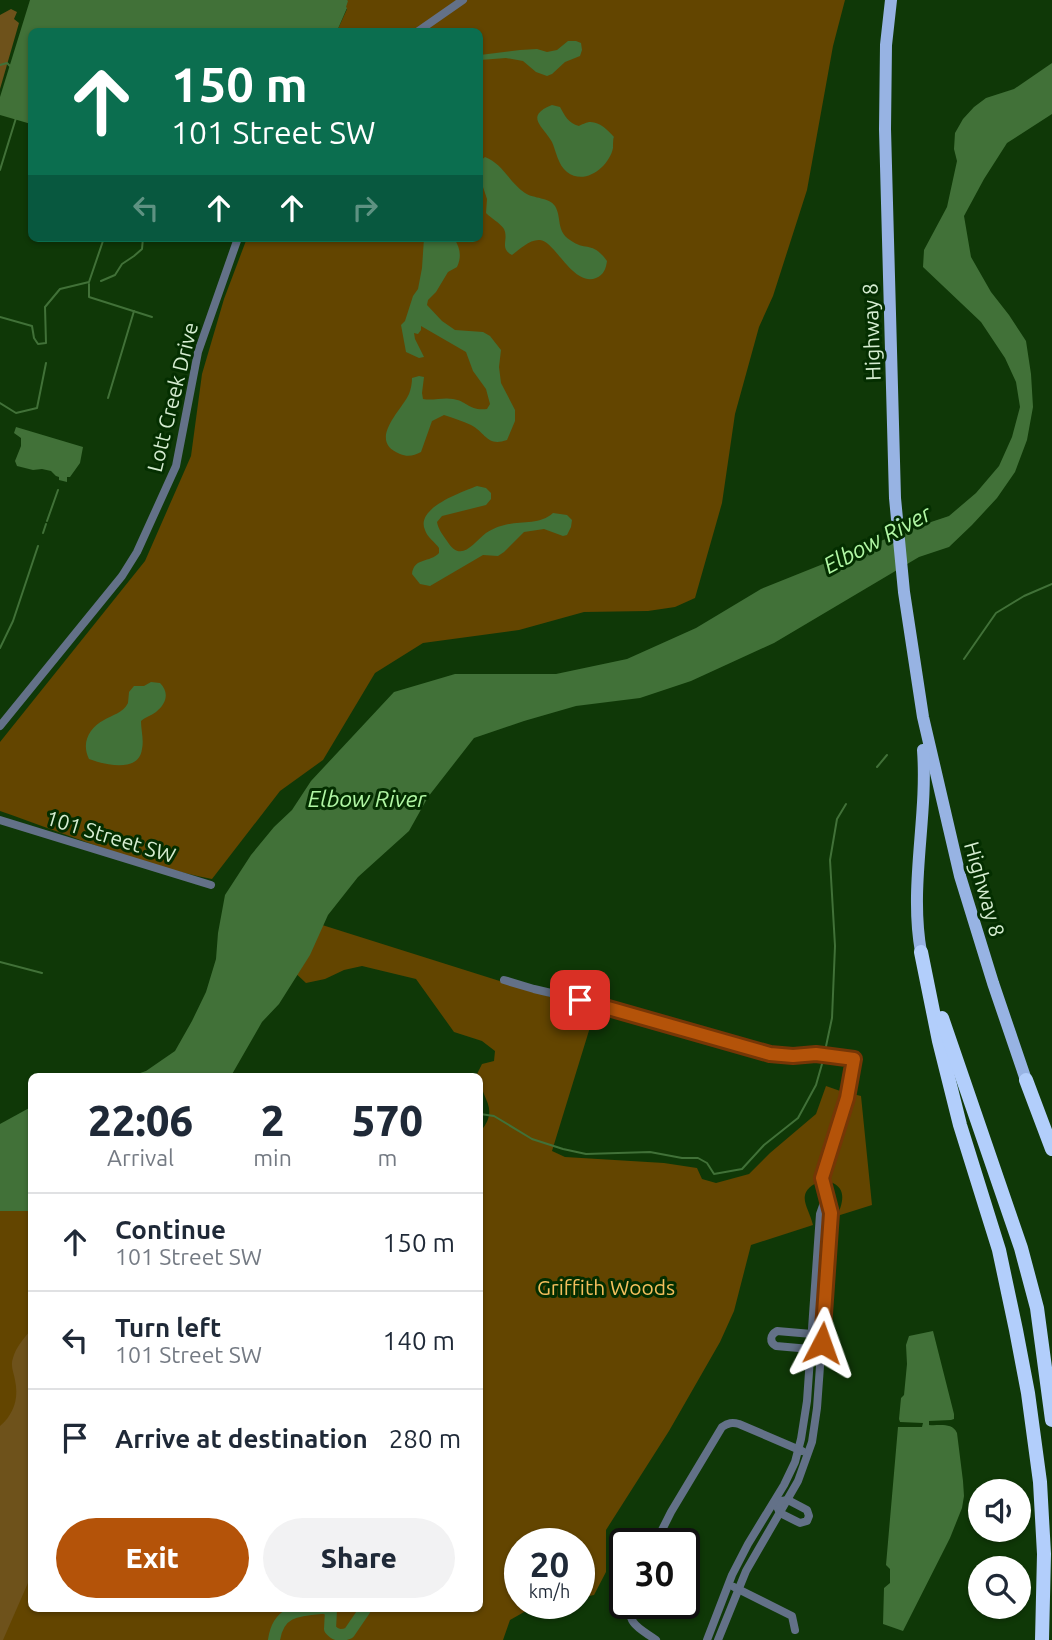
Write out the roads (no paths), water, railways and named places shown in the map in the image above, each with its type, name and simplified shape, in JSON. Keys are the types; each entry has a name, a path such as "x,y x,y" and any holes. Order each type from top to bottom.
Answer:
{"highway":[{"path":"920,952 1021,1248 1037,1308 1052,1420"},
{"path":"920,952 960,1125 999,1250 1028,1393 1040,1482 1044,1554 1042,1640"},
{"path":"1026,1080 1039,1100 1052,1132"},
{"path":"1026,1080 1052,1149"}],"main road":[{"name":"Highway 8","path":"891,0 885,129 895,498 904,592 928,744 960,876 1026,1080"},
{"name":"Highway 8","path":"914,663 924,758 916,898 920,952"}],"street":[{"path":"423,28 463,0"},
{"name":"Lott Creek Drive","path":"0,726 122,576 137,552 176,466 198,352 237,242"},
{"name":"101 Street SW","path":"0,820 211,885"},
{"path":"504,980 770,1054 820,1054 854,1059 847,1098 822,1178 831,1213 816,1421 809,1453 798,1481 738,1588 718,1640"},
{"path":"707,1640 728,1584 748,1544 775,1502 799,1449 804,1426 820,1214 826,1197"},
{"path":"776,1331 812,1334 822,1343 810,1349 776,1346 771,1338 776,1331"},
{"path":"664,1528 722,1427 729,1423 739,1424 809,1453"},
{"path":"788,1500 807,1510 808,1519 800,1523 780,1513 775,1502 788,1500"},
{"path":"728,1584 792,1616 795,1630"},
{"path":"631,1619 656,1640"}],"water":[{"path":"30,0 348,1 338,28 28,28 28,123 0,115 0,97"},
{"path":"568,41 576,41 581,43 582,50 580,56 565,62 547,76 536,72 523,61 506,58 483,60 483,55 520,50 557,50"},
{"name":"Elbow River","path":"1052,63 1052,114 1007,143 964,216 971,257 991,292 1026,341 1031,374 1033,407 1027,440 1015,472 997,498 949,547 919,557 774,643 691,681 640,698 576,706 474,738 428,797 409,831 358,877 328,915 310,955 279,1004 262,1022 233,1073 140,1073 175,1051 192,1021 206,992 216,959 225,895 251,855 292,810 311,781 394,692 455,674 556,674 627,659 696,628 761,589 949,516 976,493 999,466 1012,437 1020,407 1016,382 1005,358 981,322 923,267 924,250 947,207 957,161 954,149 955,133 963,119 986,98 1014,89"},
{"path":"552,105 560,107 567,119 575,125 596,123 614,137 611,155 601,168 581,177 574,176 561,166 552,142 537,117"},
{"path":"485,157 496,164 525,193 552,203 563,233 580,245 593,248 607,261 601,275 588,279 580,276 546,242 540,240 529,243 512,255 508,252 504,229 486,213"},
{"path":"424,242 456,242 459,263 448,272 427,305 455,330 483,332 490,336 501,350 501,383 515,410 515,421 507,440 495,442 471,425 444,415 432,421 421,452 408,456 400,454 386,442 389,426 409,394 412,378 424,377 423,399 453,399 481,409 487,409 490,404 486,389 473,371 466,352 421,326 418,334 414,333 424,357 419,358 406,352 401,325 418,289"},
{"path":"16,427 83,447 80,463 70,477 67,477 67,482 59,480 51,471 17,466 15,461 21,438 14,433"},
{"path":"477,486 486,488 491,493 491,499 486,505 442,516 437,522 447,541 457,551 472,546 497,527 541,520 553,513 567,515 572,520 571,527 567,535 563,536 544,529 524,532 498,556 483,555 430,586 420,584 412,574 413,569 439,553 439,548 425,530 427,515 442,502"},
{"path":"151,682 160,683 166,698 159,709 141,721 143,742 140,757 135,762 120,765 89,759 86,742 91,732 99,723 123,709 134,686 144,686"},
{"path":"28,1109 28,1211 0,1211 0,1124"},
{"path":"933,1331 954,1419 929,1421 929,1425 949,1426 957,1433 964,1496 950,1538 903,1631 883,1624 884,1588 890,1583 890,1569 886,1565 898,1427 922,1427 923,1423 900,1422 899,1419 907,1364 906,1345 909,1336"}],"waterway":[{"path":"0,65 7,63 11,67"},
{"path":"0,170 16,118"},
{"path":"0,317 32,326 38,344 46,343 45,307 60,289 89,282 103,242"},
{"path":"101,281 115,275 122,264 142,249 143,242"},
{"path":"89,284 89,297 152,317"},
{"path":"108,398 134,311"},
{"path":"0,403 16,413 37,408 46,363"},
{"path":"47,521 58,490"},
{"path":"43,533 46,524"},
{"path":"0,648 13,621 38,546"},
{"path":"964,659 996,613 1024,596 1052,584"},
{"path":"877,767 887,755"},
{"path":"825,1051 832,1018 835,946 830,860 837,819 846,804"},
{"path":"0,962 42,973"},
{"path":"483,1114 494,1116 532,1139 563,1149 586,1154 650,1152 698,1158 707,1163 714,1174 742,1169 764,1145 798,1118 816,1085 824,1057"},
{"path":"274,1640 280,1623 296,1612"},
{"path":"331,1612 330,1629 341,1635 349,1633 363,1612"}],"park label":[{"name":"Griffith Woods","path":"606,1287"}]}
